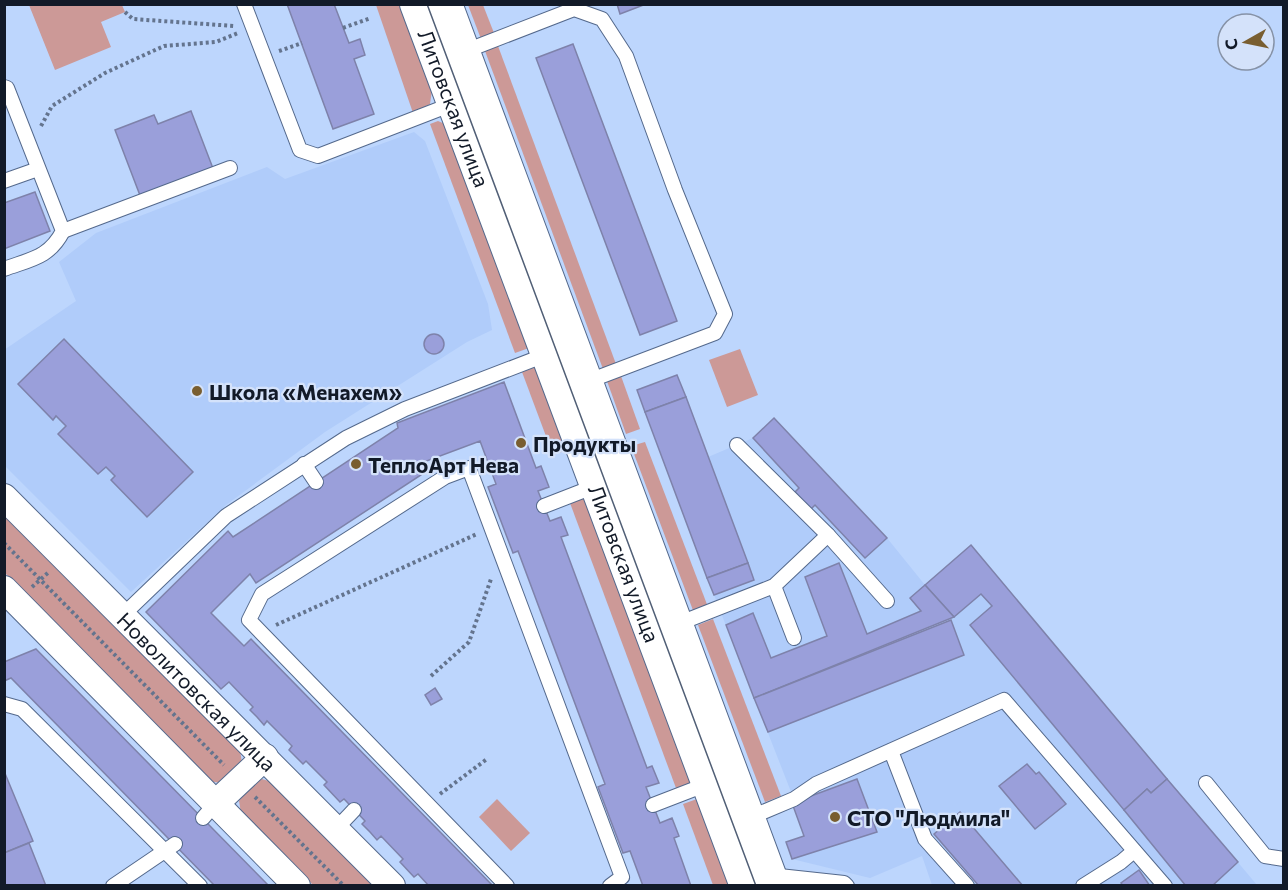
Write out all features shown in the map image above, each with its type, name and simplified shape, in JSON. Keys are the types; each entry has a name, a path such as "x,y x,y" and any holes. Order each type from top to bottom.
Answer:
{"street":[{"name":"Литовская улица","path":"416,4 466,99 719,779 763,882"},
{"name":"Литовская улица","path":"446,4 463,52 466,99"},
{"name":"Литовская улица","path":"560,349 586,382 609,481"},
{"name":"Новолитовская улица","path":"4,497 392,885"},
{"path":"15,591 209,811 297,885"},
{"path":"209,811 265,757"},
{"name":"Литовская улица","path":"719,779 749,818 763,882"}],"lane":[{"path":"244,4 300,150 318,156 466,99"},
{"path":"463,52 574,9 602,19 626,56 675,190 725,314 715,333 586,382"},
{"path":"4,87 7,88 63,231"},
{"path":"4,181 38,168"},
{"path":"4,269 40,256 55,246 63,231 230,168"},
{"path":"123,615 226,516 346,438 405,410 560,349"},
{"path":"737,445 828,536 887,601"},
{"path":"304,464 316,482"},
{"path":"507,885 427,803 390,773 249,620 262,594 444,477 470,468 496,525 500,553 622,877 610,885"},
{"path":"544,506 609,481"},
{"path":"664,629 774,586 828,536"},
{"path":"774,586 794,638"},
{"path":"749,818 794,799 816,784 1004,700 1165,885"},
{"path":"4,704 22,709 170,848 200,885"},
{"path":"891,751 925,839 967,885"},
{"path":"653,805 719,779"},
{"path":"1206,783 1265,856 1284,859"},
{"path":"336,829 354,810"},
{"path":"113,885 170,848"},
{"path":"1083,885 1121,862 1134,850"},
{"path":"763,882 844,883 847,885"}],"path":[{"path":"125,12 133,19 253,27"},
{"path":"343,28 371,18"},
{"path":"29,145 52,106 105,73 164,46 216,42 253,27"},
{"path":"264,56 302,43"},
{"path":"260,632 496,525"},
{"path":"4,543 224,766"},
{"path":"431,676 469,642 500,553"},
{"path":"15,591 40,580 49,572"},
{"path":"427,803 487,759"},
{"path":"248,790 344,885"}],"shaded area":[{"path":"29,5 122,5 125,12 101,22 111,47 55,70"},
{"path":"376,5 401,5 432,90 430,104 413,113"},
{"path":"468,5 483,5 494,33 481,39"},
{"path":"498,46 616,364 603,369 485,51"},
{"path":"438,121 445,124 529,348 515,353 430,124"},
{"name":"Школа «Менахем»","path":"414,132 425,141 488,304 492,330 467,342 325,432 226,505 131,592 5,466 4,350 76,301 59,262 96,233 267,167 285,179"},
{"path":"740,349 758,395 727,407 709,360"},
{"path":"536,367 567,450 553,455 522,372"},
{"path":"621,376 640,429 626,434 607,381"},
{"path":"774,418 887,538 925,585 971,545 1257,885 932,885 922,856 870,878 792,859 786,842 804,836 795,802 714,595 754,580 708,457 753,438"},
{"path":"645,442 708,607 694,613 631,446"},
{"path":"585,497 691,783 676,788 570,503"},
{"path":"5,513 240,750 242,763 220,783 209,781 5,573"},
{"path":"713,619 781,796 765,802 698,625"},
{"path":"262,779 272,782 375,885 313,885 241,813 239,801 252,785"},
{"path":"497,799 530,833 511,851 479,817"},
{"path":"697,799 736,885 713,885 683,804"}],"building":[{"path":"287,4 334,4 349,43 360,39 365,55 354,59 374,114 333,129"},
{"path":"617,4 646,4 620,14"},
{"path":"573,44 677,321 640,335 536,58"},
{"path":"191,111 214,171 141,198 115,130 154,115 158,124"},
{"path":"35,192 50,231 4,249 4,203"},
{"path":"434,334 441,337 444,344 441,351 434,354 427,351 424,344 427,337"},
{"path":"64,339 193,472 147,517 111,480 115,476 106,467 98,474 58,434 66,426 56,416 53,420 18,384"},
{"path":"677,375 686,397 645,412 637,390"},
{"path":"504,382 536,468 541,466 549,487 538,491 550,521 561,517 568,535 561,537 647,768 652,766 659,783 646,787 660,823 672,818 679,836 674,838 691,886 643,886 630,851 623,853 598,787 605,784 518,551 513,553 488,487 496,484 480,441 421,463 427,471 256,583 250,574 211,613 244,646 251,639 493,886 429,886 418,874 414,877 400,862 403,859 381,836 377,840 362,824 365,821 344,799 340,802 324,785 327,782 306,761 303,764 289,750 292,746 267,721 264,725 250,710 253,707 229,682 221,689 146,612 228,531 233,537 398,428 397,423"},
{"path":"686,397 748,563 707,578 645,412"},
{"path":"774,418 887,538 865,558 815,505 811,509 795,492 799,488 753,438"},
{"path":"971,545 1167,779 1151,793 1147,789 1124,810 970,625 992,606 981,594 954,617 925,585"},
{"path":"748,563 754,580 714,595 707,578"},
{"path":"839,563 867,634 921,611 910,598 925,585 954,617 754,698 726,625 753,613 771,658 827,636 805,577"},
{"path":"951,620 964,655 768,732 754,698"},
{"path":"36,649 269,886 215,886 11,678 4,681 4,662"},
{"path":"435,688 442,699 431,705 425,695"},
{"path":"1027,764 1036,774 1039,772 1066,804 1035,829 999,786"},
{"path":"4,771 33,841 4,853"},
{"name":"СТО \"Людмила\"","path":"857,779 877,832 792,859 786,842 804,836 792,803"},
{"path":"1167,779 1238,862 1212,886 1186,886 1124,810 1147,789 1151,793"},
{"path":"960,812 1023,886 979,886 934,834"},
{"path":"29,843 46,886 4,885 4,853"},
{"path":"1139,870 1150,886 1123,886 1121,883"}],"tram line":[{"path":"427,4 756,886"}],"place":[{"name":"Школа «Менахем»","path":"197,391"},
{"name":"Продукты","path":"521,443"},
{"name":"ТеплоАрт Нева","path":"356,464"},
{"name":"СТО \"Людмила\"","path":"835,817"}]}
